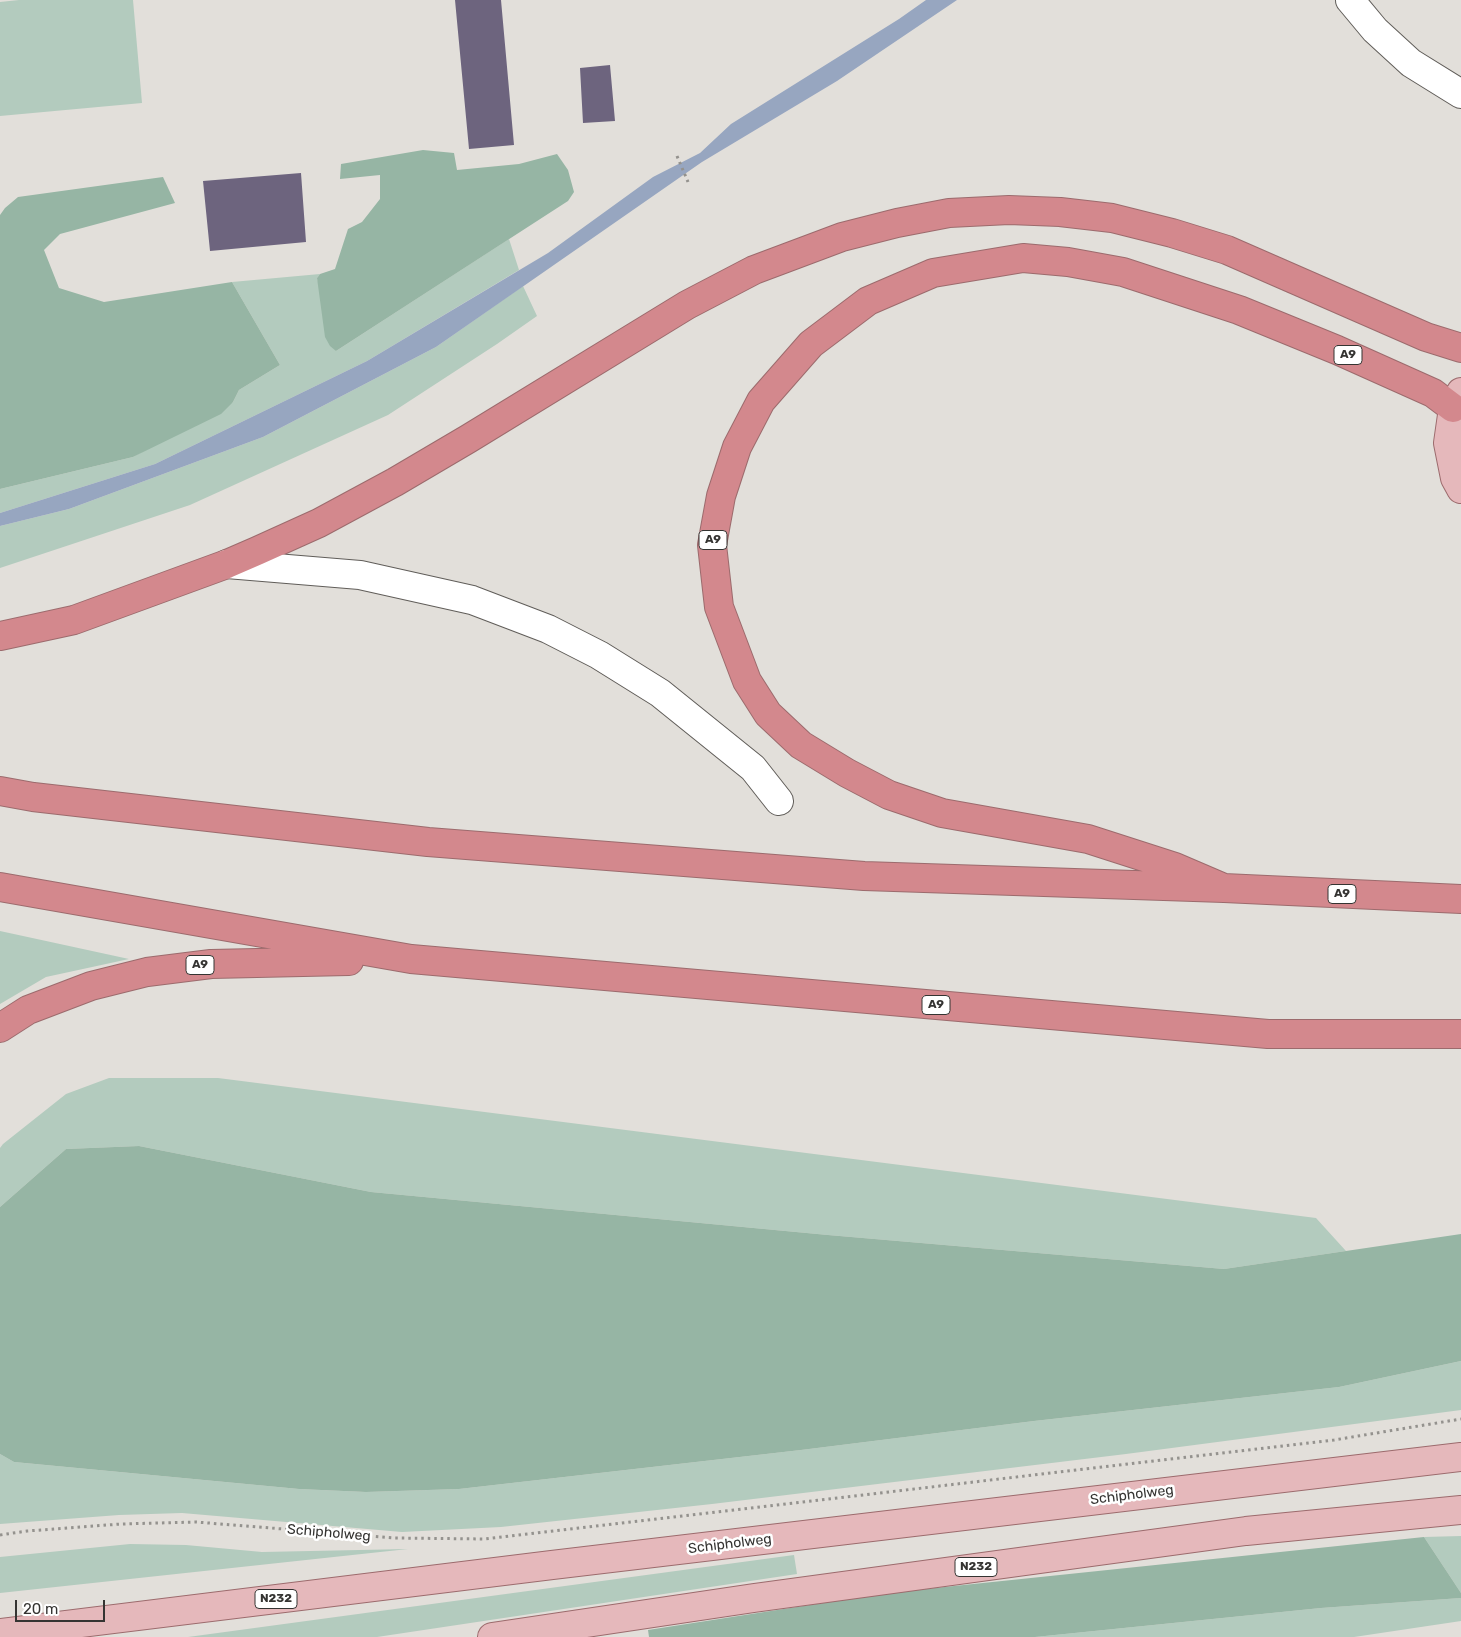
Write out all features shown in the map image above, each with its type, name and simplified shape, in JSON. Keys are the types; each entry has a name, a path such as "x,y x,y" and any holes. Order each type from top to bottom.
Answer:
{"highway":[{"path":"0,636 74,620 227,564 319,523 395,482 687,305 754,270 842,236 897,223 949,213 1009,210 1060,212 1112,218 1172,233 1227,250 1426,337 1461,348"},
{"name":"A9","path":"1224,888 1175,867 1088,839 942,813 924,807 889,795 847,773 801,745 768,714 747,682 719,608 712,545 720,496 737,447 761,401 811,344 868,301 933,273 1023,258 1068,262 1123,272 1214,301 1337,350 1433,393 1457,400"},
{"name":"A9","path":"0,791 33,797 428,842 864,876 1224,888 1461,899"},
{"name":"A9","path":"0,887 411,959 1268,1034 1461,1034"},
{"name":"A9","path":"0,1028 28,1010 91,986 147,972 211,964 411,959"}],"main road":[{"path":"1457,400 1448,444 1455,478 1461,489"},
{"name":"Schipholweg","path":"0,1633 1461,1457"},
{"name":"N232","path":"492,1637 754,1598 1236,1532 1461,1510"}],"street":[{"path":"1350,0 1375,30 1412,63 1461,94"},
{"path":"227,564 360,575 472,600 548,629 599,655 660,693 753,768 779,801"}],"path":[{"path":"677,156 688,182"},
{"name":"Schipholweg","path":"0,1535 27,1531 121,1524 196,1522 395,1538 485,1539 1334,1440 1461,1419"}],"green space":[{"path":"19,0 133,0 142,103 0,116 0,2"},
{"path":"423,150 454,153 457,170 519,164 557,154 568,170 574,192 568,201 336,351 330,346 325,337 317,278 320,274 335,269 348,229 362,222 380,199 380,175 340,179 341,164"},
{"path":"163,177 175,203 60,234 44,250 59,288 104,302 232,282 280,365 239,390 233,402 221,414 133,457 0,489 0,215 18,197"},
{"path":"509,239 519,270 367,361 155,464 0,513 0,489 133,457 233,402 239,390 280,365 232,282 320,274 317,278 336,351"},
{"path":"523,286 537,316 388,415 190,505 0,568 0,526 69,509 263,437 436,347"},
{"path":"0,931 129,959 46,977 0,1004"},
{"path":"109,1078 218,1078 1316,1218 1346,1251 1224,1269 828,1235 371,1192 139,1146 66,1149 0,1207 0,1148 3,1144 66,1094"},
{"path":"139,1146 371,1192 828,1235 1224,1269 1461,1234 1461,1361 1339,1387 459,1489 366,1492 299,1489 14,1462 0,1454 0,1207 66,1149"},
{"path":"1461,1361 1461,1410 1126,1454 712,1504 501,1527 402,1532 182,1513 119,1515 0,1524 0,1454 14,1462 299,1489 366,1492 459,1489 1339,1387"},
{"path":"1461,1536 1461,1593 1424,1537"},
{"path":"1424,1537 1461,1593 1461,1598 1321,1608 1035,1637 649,1637 648,1630 887,1593"},
{"path":"130,1544 186,1545 262,1552 408,1549 0,1593 0,1557"},
{"path":"794,1555 797,1574 377,1637 188,1637"},
{"path":"1461,1598 1461,1621 1354,1637 1035,1637 1321,1608"}],"water":[{"path":"926,0 957,0 837,81 702,162 436,347 263,437 69,509 0,526 0,513 155,464 367,361 548,253 653,177 700,153 731,124 899,19"}],"building":[{"path":"455,0 501,0 514,145 469,149"},
{"path":"610,65 615,121 583,123 580,68"},
{"path":"301,173 306,242 210,251 203,181"}]}
